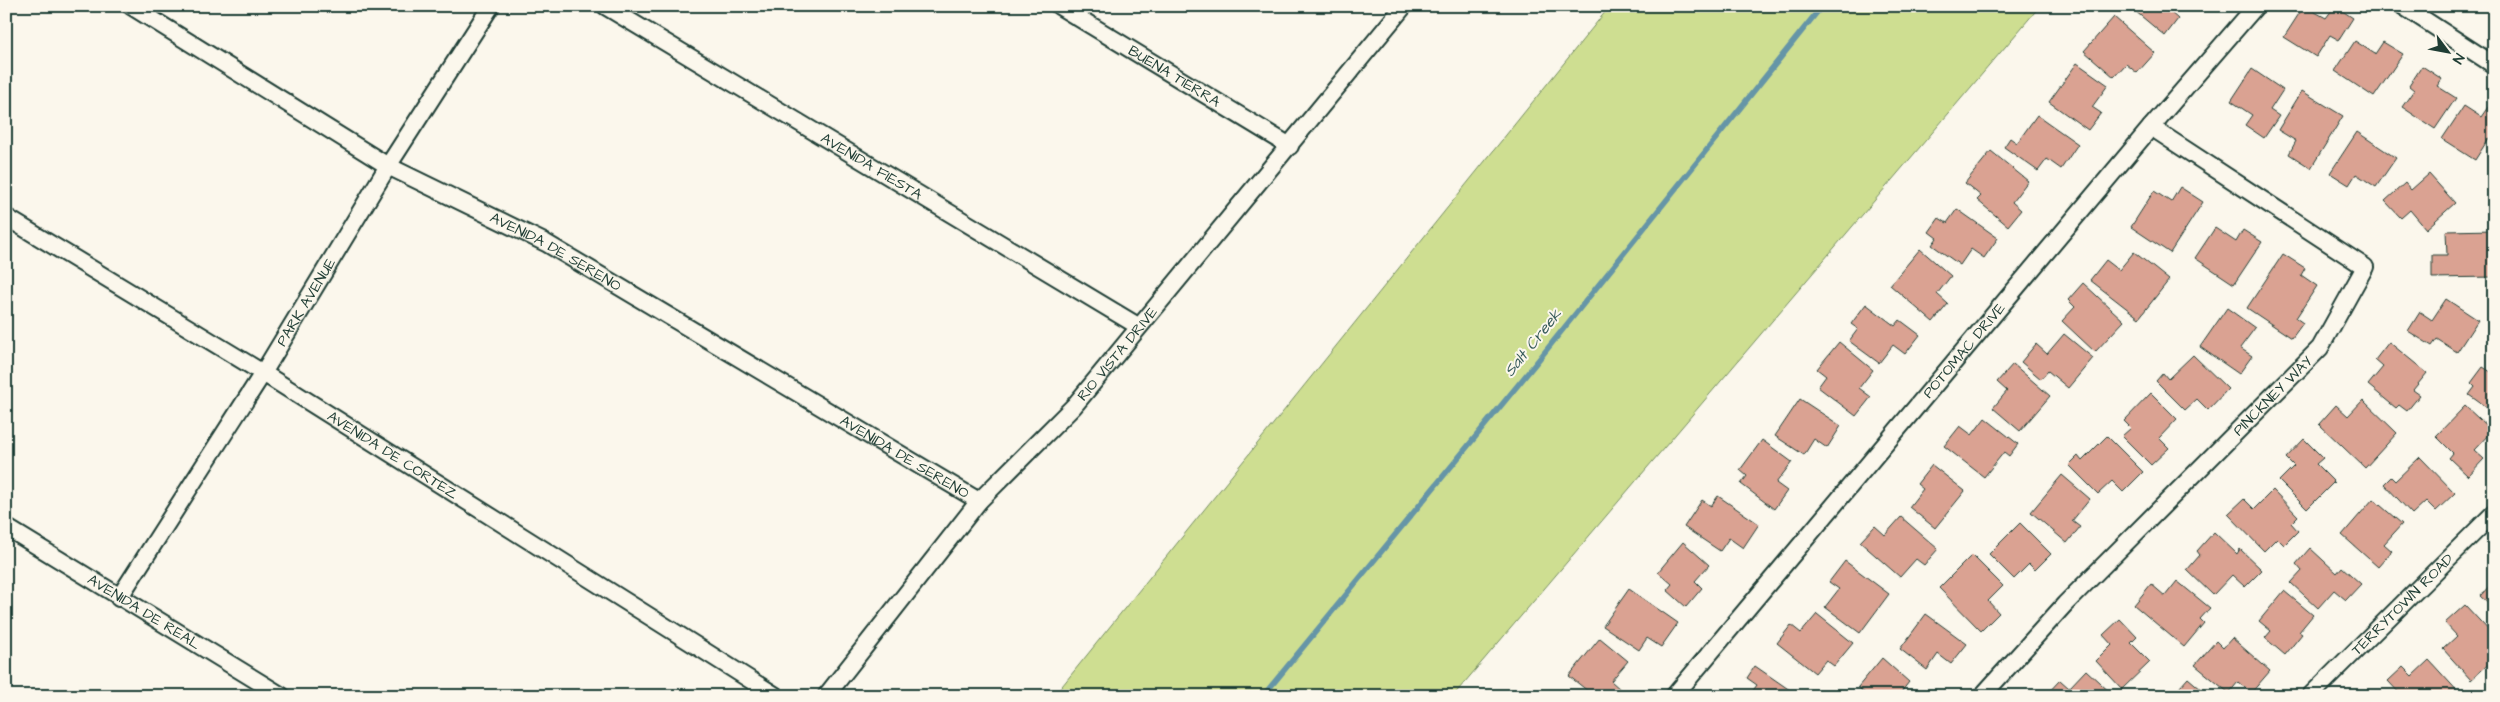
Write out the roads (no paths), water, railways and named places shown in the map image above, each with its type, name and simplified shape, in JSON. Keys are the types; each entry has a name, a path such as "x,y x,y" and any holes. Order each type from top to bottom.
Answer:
{"street":[{"name":"AVENIDA DE SERENO","path":"132,6 388,166 546,243 979,500"},
{"name":"PARK AVENUE","path":"119,598 263,373 388,166 491,6"},
{"name":"AVENIDA FIESTA","path":"605,6 1138,326"},
{"name":"BUENA TIERRA","path":"1059,6 1290,146"},
{"name":"RIO VISTA DRIVE","path":"826,696 979,500 1074,406 1138,326 1290,146 1404,6"},
{"name":"POTOMAC DRIVE","path":"1674,696 2151,127 2256,6"},
{"path":"2403,6 2494,65"},
{"name":"PINCKNEY WAY","path":"1982,696 2065,604 2320,348 2365,267 2151,127"},
{"name":"AVENIDA DE CORTEZ","path":"6,217 263,373 776,696"},
{"name":"TERRYTOWN ROAD","path":"2310,696 2494,513"},
{"name":"AVENIDA DE REAL","path":"6,527 119,598 282,696"}],"waterway":[{"name":"Salt Creek","path":"1263,696 1536,363 1822,6"}]}
